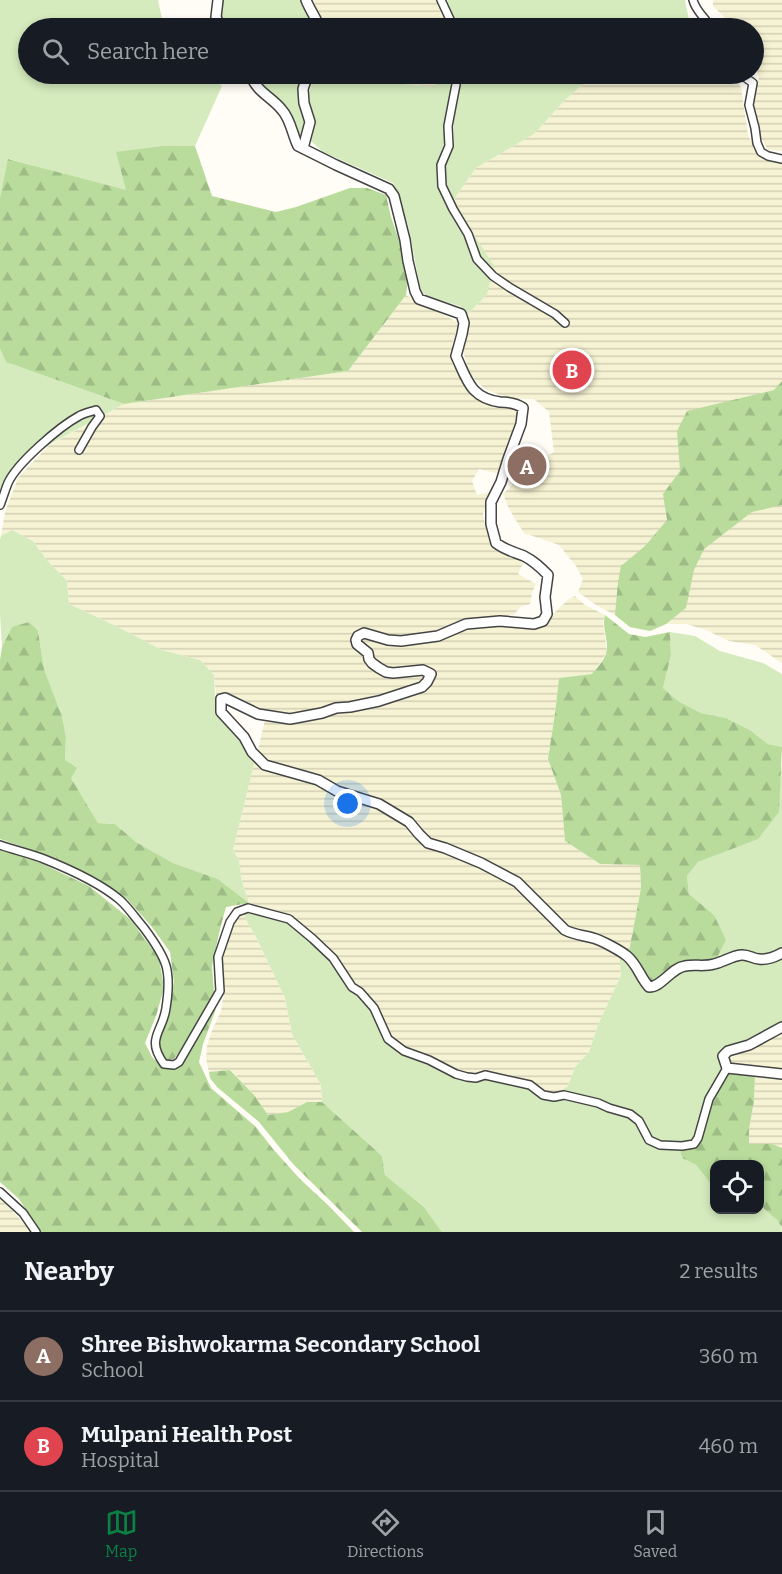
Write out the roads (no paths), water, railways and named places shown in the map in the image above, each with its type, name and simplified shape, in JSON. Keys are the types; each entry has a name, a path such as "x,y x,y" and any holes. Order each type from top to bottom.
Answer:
{"street":[{"path":"216,18 218,0"},
{"path":"306,0 315,18"},
{"path":"441,0 449,18"},
{"path":"693,0 694,6 704,18"},
{"path":"255,84 282,109 289,120 298,146 390,189 394,196 419,300 452,310 461,314 463,318 462,334 456,356 471,387 483,397 494,401 519,404 523,408 521,424 501,482 491,502 491,524 496,543 509,552 537,563 548,575 547,614 543,621 534,624 512,621 466,624 438,636 401,641 364,633 358,636 357,644 368,653 369,659 386,672 423,670 431,674 422,687 379,701 290,719 258,714 225,698 221,699 221,712 265,765 318,780 337,791 379,804 409,822 428,843 496,870 517,882 565,930 574,935 601,941 620,951 635,965 649,987 654,987 682,966 706,966 740,955 768,959 782,953"},
{"path":"303,148 310,122 304,103 305,84"},
{"path":"456,84 448,126 448,146 441,165 442,186 468,234 477,259 493,276 555,314 565,323"},
{"path":"753,84 749,105 757,143 761,152 782,159"},
{"path":"0,505 8,483 32,453 62,428 80,416 96,410 100,417 79,450"},
{"path":"0,845 42,858 98,885 120,900 157,945 164,957 169,977 166,1010 155,1042 157,1055 164,1064 174,1065 179,1062 220,992 218,957 230,922 237,912 248,908 289,919 313,939 333,958 352,987 360,992 374,1008 388,1039 404,1052 429,1060 456,1074 476,1078 485,1075 530,1085 543,1095 554,1097 564,1095 630,1114 639,1121 650,1140 660,1145 694,1144 698,1138 709,1099 727,1068 723,1056 728,1051 749,1045 782,1027"},
{"path":"727,1068 782,1074"},
{"path":"0,1192 23,1213 36,1232"}],"place":[{"name":"Mulpani Health Post","path":"572,370"},
{"name":"Shree Bishwokarma Secondary School","path":"527,466"}]}
